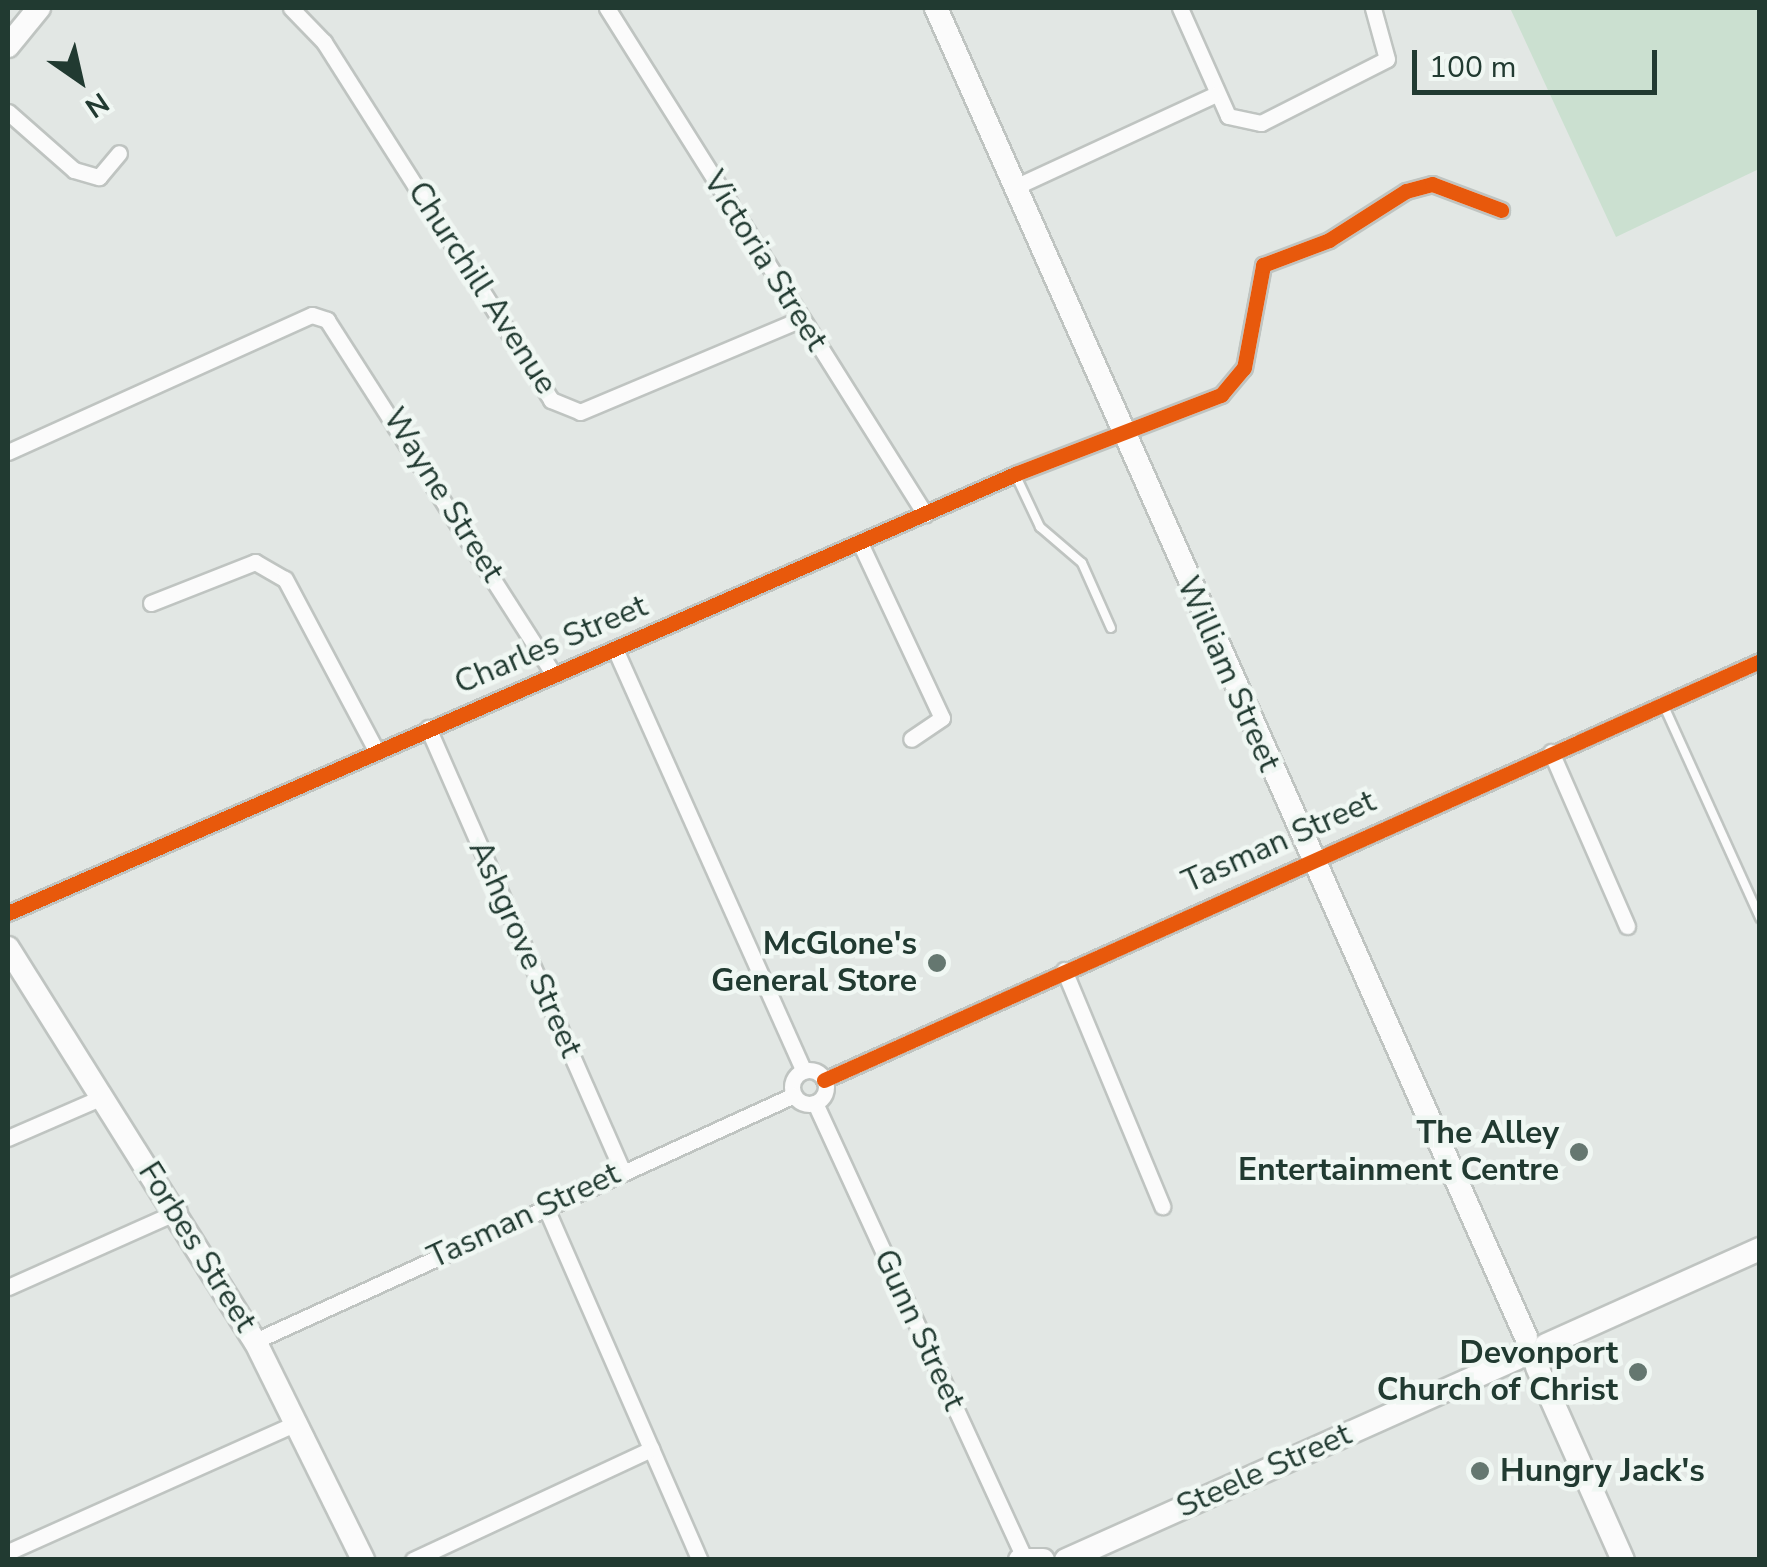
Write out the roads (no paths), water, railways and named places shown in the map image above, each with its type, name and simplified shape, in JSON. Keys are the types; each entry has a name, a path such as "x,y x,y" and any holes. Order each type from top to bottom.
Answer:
{"main road":[{"path":"8,46 40,8"},
{"name":"William Street","path":"936,8 1117,430 1624,1560"},
{"name":"Forbes Street","path":"8,948 100,1098 179,1211 255,1340 363,1560"},
{"name":"Steele Street","path":"1066,1560 1760,1249"}],"street":[{"name":"Churchill Avenue","path":"291,8 324,42 551,400 580,412 801,319"},
{"name":"Victoria Street","path":"607,8 925,514"},
{"path":"1180,8 1214,95 1228,116 1261,124 1370,73 1387,59 1373,8"},
{"path":"1015,186 1214,95"},
{"path":"8,112 74,170 99,177 118,154"},
{"name":"Charles Street","path":"8,913 1117,430 1221,395 1244,368 1263,265 1432,184 1501,210"},
{"name":"Wayne Street","path":"8,452 312,315 327,320 554,674"},
{"path":"860,542 942,718 911,739"},
{"path":"151,602 255,562 285,579 376,750"},
{"path":"614,649 804,1071 824,1080 815,1102 794,1095 804,1071"},
{"name":"Tasman Street","path":"824,1080 1311,856 1760,662"},
{"name":"Ashgrove Street","path":"428,728 622,1170"},
{"path":"1551,752 1627,926"},
{"path":"1064,970 1162,1206"},
{"name":"Tasman Street","path":"255,1340 794,1095"},
{"path":"8,1138 100,1098"},
{"name":"Gunn Street","path":"815,1102 1029,1559"},
{"path":"545,1206 700,1560"},
{"path":"8,1287 179,1211"},
{"path":"8,1552 298,1422"},
{"path":"413,1560 651,1450"}],"lane":[{"path":"1015,474 1040,527 1082,563 1111,628"},
{"path":"1663,704 1760,918"}],"place":[{"name":"McGlone's General Store","path":"937,963"},
{"name":"The Alley Entertainment Centre","path":"1579,1152"},
{"name":"Devonport Church of Christ","path":"1638,1372"},
{"name":"Hungry Jack's","path":"1480,1471"}]}
